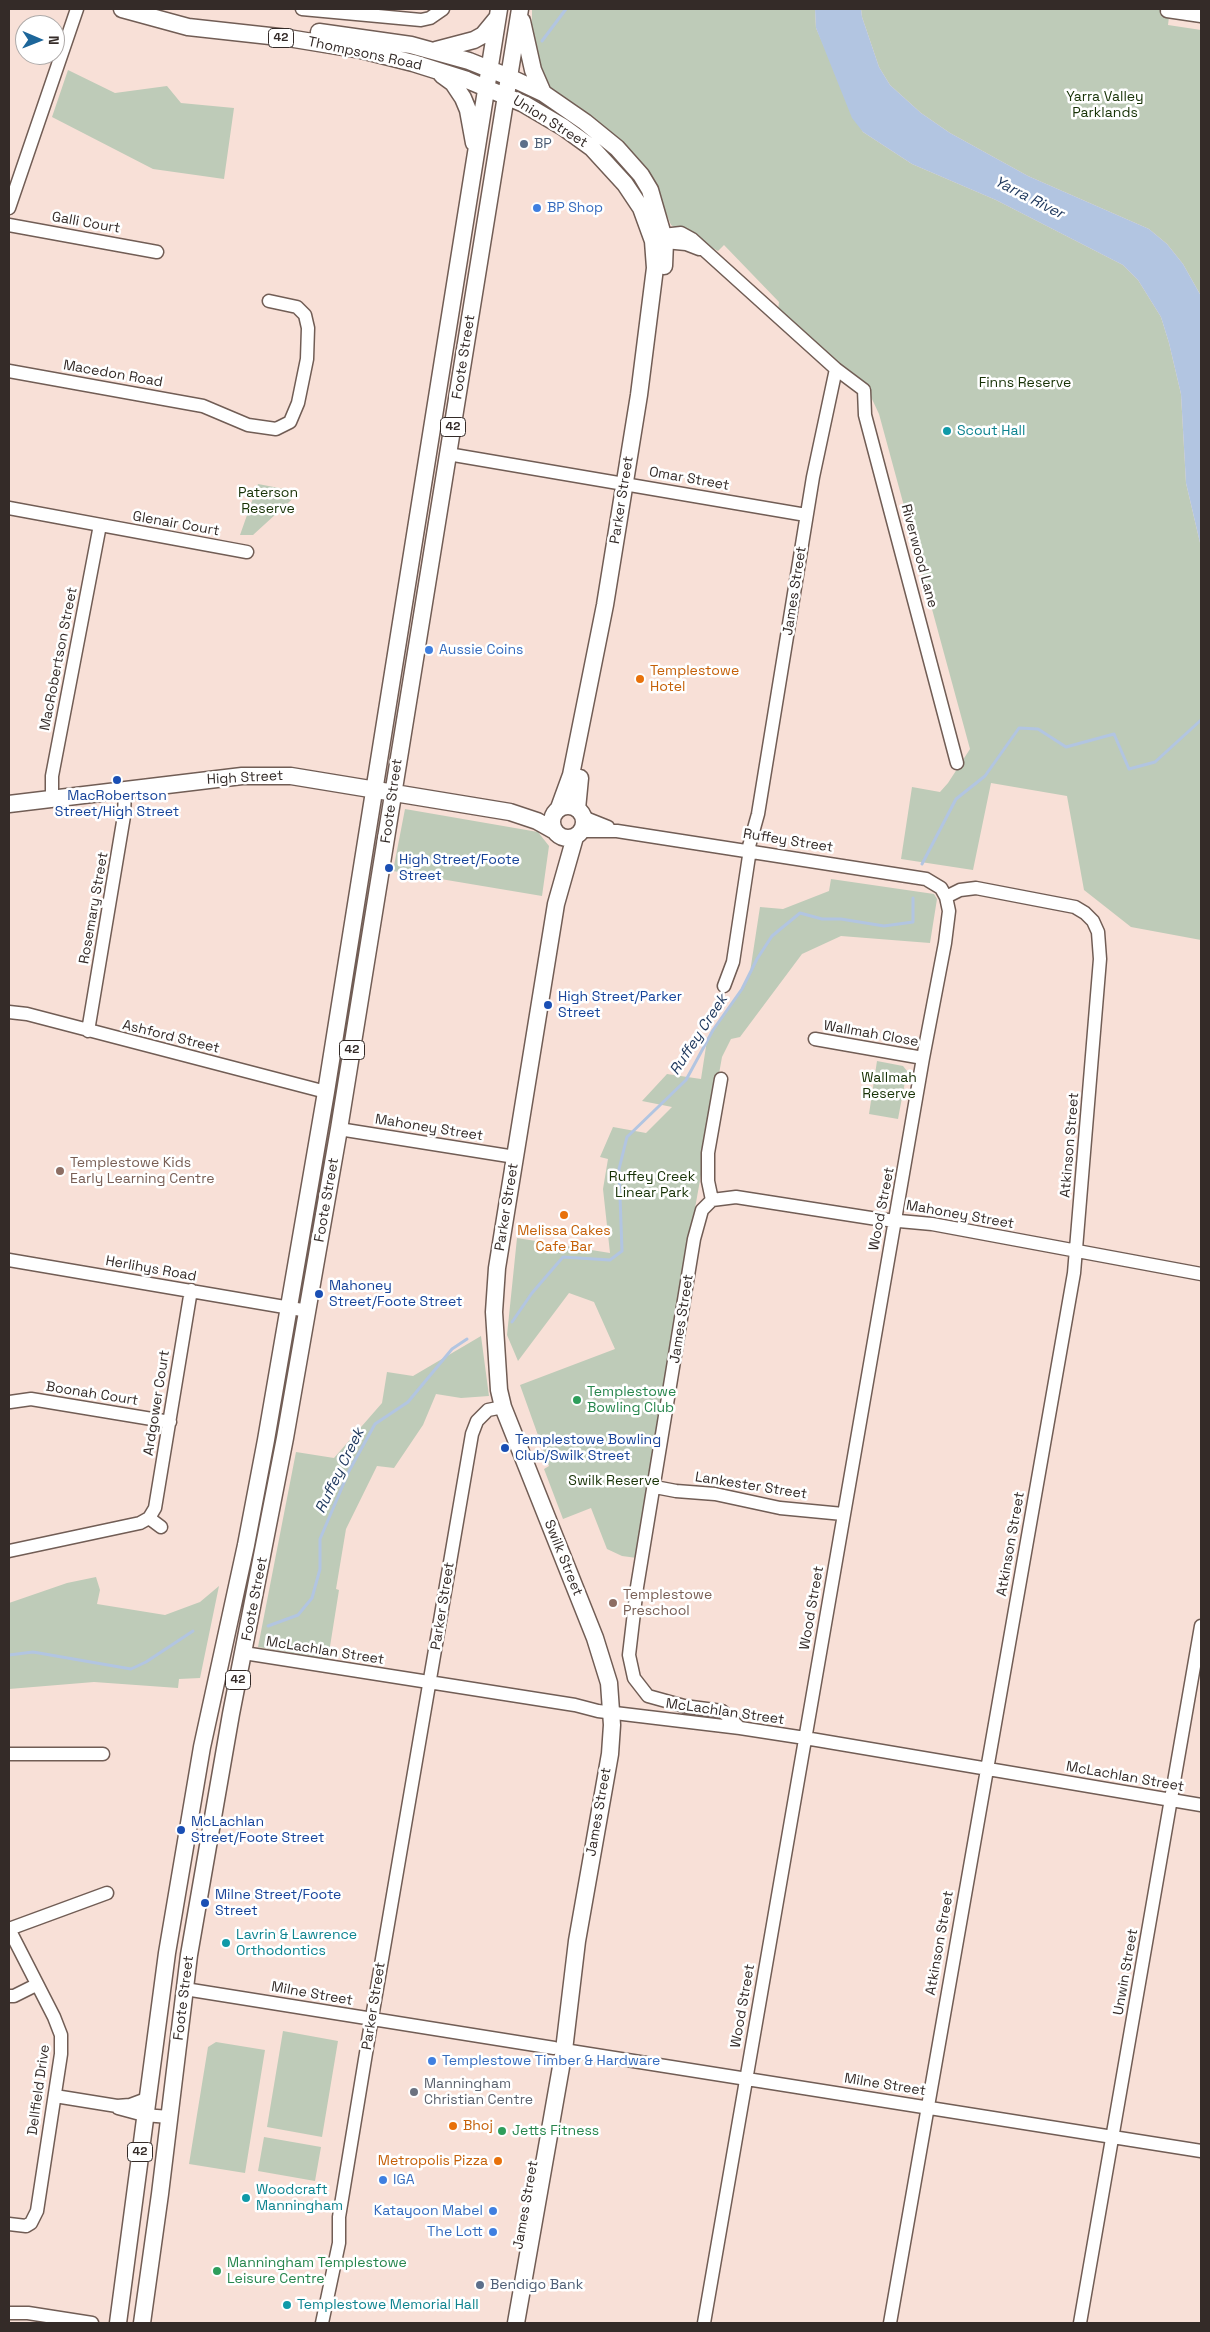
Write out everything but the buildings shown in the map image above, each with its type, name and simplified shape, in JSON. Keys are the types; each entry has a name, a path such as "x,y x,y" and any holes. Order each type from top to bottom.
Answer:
{"main road":[{"name":"Thompsons Road","path":"122,9 188,27 321,43 361,50 430,68 487,89"},
{"name":"Thompsons Road","path":"155,9 204,20 369,38 434,51 489,68 510,77"},
{"path":"520,9 533,70 543,93"},
{"name":"Foote Street","path":"142,2323 185,1989 207,1849 308,1311 508,96 520,9"},
{"path":"434,51 474,40 482,35 498,14"},
{"name":"Foote Street","path":"118,2323 161,1986 199,1765 248,1535 326,1092 498,14"},
{"name":"42","path":"430,68 453,83 464,98 468,110 476,157"},
{"name":"Union Street","path":"510,77 543,93 604,136 631,162 650,190 660,240"},
{"name":"Union Street","path":"487,89 508,96 563,128 592,148 634,197 660,240"},
{"name":"Parker Street","path":"558,810 571,775 605,605 639,395 660,240"},
{"name":"Parker Street","path":"503,1407 498,1382 494,1312 497,1268 556,904 579,823 579,780 599,679 605,605"},
{"name":"High Street","path":"9,804 242,776 267,775 315,779 510,812 537,821 554,832"},
{"path":"568,806 579,823 564,838 554,832 552,818 558,810 568,806"},
{"name":"High Street","path":"510,812 558,810"},
{"name":"Parker Street","path":"554,832 558,852 556,904"},
{"name":"Swilk Street","path":"503,1407 595,1638 607,1676 612,1712"},
{"path":"224,1649 244,1653"},
{"name":"James Street","path":"505,2323 514,2301 536,2182 610,1754 612,1712"},
{"path":"161,1986 185,1989"},
{"path":"126,2263 150,2266"},
{"name":"James Street","path":"514,2301 516,2323"}],"street":[{"path":"9,208 77,9"},
{"path":"302,9 421,20 430,18 443,9"},
{"path":"1167,11 1201,16"},
{"name":"Galli Court","path":"9,225 157,252"},
{"path":"660,240 686,244 704,251 836,369"},
{"name":"Macedon Road","path":"9,371 212,409 248,425 269,429 281,427 293,417 306,364 307,321 302,311 297,308 269,301"},
{"name":"James Street","path":"724,986 733,962 806,515 836,369"},
{"name":"Riverwood Lane","path":"836,369 864,390 865,415 957,763"},
{"name":"Omar Street","path":"448,454 806,515"},
{"name":"Glenair Court","path":"9,508 247,552"},
{"name":"MacRobertson Street","path":"52,799 52,776 100,525"},
{"name":"Rosemary Street","path":"88,1031 124,816 125,790"},
{"name":"Ruffey Street","path":"579,823 617,831 926,879 936,883 946,897"},
{"name":"Atkinson Street","path":"890,2323 1074,1273 1100,958 1098,932 1093,921 1085,913 1062,903 976,888 960,890 946,897"},
{"name":"Wood Street","path":"704,2323 843,1514 945,943 949,911 946,897"},
{"name":"Ashford Street","path":"9,1012 27,1014 326,1092"},
{"name":"Wallmah Close","path":"815,1039 923,1058"},
{"path":"712,1200 708,1181 708,1153 721,1079"},
{"name":"Mahoney Street","path":"339,1128 515,1157"},
{"name":"Mahoney Street","path":"712,1200 724,1196 736,1197 877,1219 932,1224 1201,1274"},
{"name":"James Street","path":"712,1200 706,1204 698,1221 630,1642 632,1674 640,1688 648,1696 686,1707 724,1712 740,1728"},
{"name":"Herlihys Road","path":"9,1260 308,1311"},
{"name":"Ardgower Court","path":"148,1518 155,1508 191,1290"},
{"name":"Boonah Court","path":"10,1402 31,1399 170,1422"},
{"name":"Parker Street","path":"322,2323 339,2243 339,2217 472,1434 477,1421 488,1410 503,1407"},
{"name":"Lankester Street","path":"655,1486 676,1491 715,1494 780,1508 843,1514"},
{"path":"9,1551 140,1523 148,1518 161,1527"},
{"name":"Unwin Street","path":"1080,2323 1201,1626"},
{"name":"McLachlan Street","path":"244,1653 576,1705 598,1711 740,1728 805,1738 1201,1805"},
{"path":"9,1754 103,1754"},
{"path":"9,1929 107,1893"},
{"name":"Dellfield Drive","path":"9,1929 54,2017 61,2034 62,2054 36,2212 31,2223 14,2225"},
{"path":"9,1996 14,1996 36,1985"},
{"name":"Milne Street","path":"185,1989 1201,2151"},
{"path":"55,2096 117,2106 124,2111 145,2107 169,2117"},
{"path":"9,2313 28,2313 92,2323"}],"green space":[{"name":"Finns Reserve","path":"532,9 815,9 816,28 863,132 912,164 996,200 1123,265 1138,280 1161,317 1169,343 1181,394 1186,483 1201,547 1201,940 1131,927 1084,890 1067,796 991,783 973,870 901,859 912,787 940,792 970,749 879,414 864,382 841,365 778,310 779,302 724,245 718,251 671,225 659,196 548,90 532,39"},
{"name":"Yarra Valley Parklands","path":"861,9 1170,9 1168,25 1201,30 1201,296 1183,264 1167,244 1149,229 1028,176 950,133 921,113 890,85 879,67"},
{"path":"68,70 115,93 167,86 181,103 234,108 224,179 153,169 52,117"},
{"name":"Paterson Reserve","path":"258,484 300,492 253,535 240,535"},
{"path":"405,809 538,832 549,846 542,896 393,871"},
{"name":"Ruffey Creek Linear Park","path":"831,879 934,894 937,899 930,943 841,936 802,954 740,1037 731,1039 722,1057 682,1281 637,1558 622,1556 607,1549 591,1508 563,1519 544,1469 549,1466 520,1385 615,1349 594,1302 569,1293 518,1361 507,1335 517,1238 610,1253 603,1189 608,1159 600,1157 613,1127 646,1133 672,1107 642,1101 667,1074 701,1079 707,1040 742,989 750,972 760,907 783,909 829,891"},
{"name":"Wallmah Reserve","path":"877,1061 903,1066 907,1071 898,1119 869,1114"},
{"path":"481,1336 489,1396 461,1398 436,1394 423,1425 394,1468 377,1466 346,1529 336,1589 339,1590 328,1659 258,1647 296,1452 334,1458 382,1403 387,1372 413,1376"},
{"path":"96,1577 100,1590 97,1604 165,1615 200,1602 219,1586 200,1678 179,1679 178,1688 94,1682 9,1689 9,1603 67,1583"},
{"path":"283,2031 338,2041 322,2137 267,2127"},
{"path":"216,2042 265,2050 245,2173 189,2164 208,2047"},
{"path":"264,2137 321,2147 315,2181 258,2171"}],"water":[{"name":"Yarra River","path":"815,9 861,9 879,67 890,85 921,113 950,133 1028,176 1149,229 1167,244 1183,264 1201,296 1201,547 1186,483 1181,394 1169,343 1161,317 1138,280 1123,265 996,200 912,164 863,132 852,118 816,28"}],"waterway":[{"path":"542,41 566,9"},
{"name":"Ruffey Creek","path":"922,864 956,799 985,776 1019,728 1038,729 1066,747 1114,734 1129,769 1155,762 1201,720"},
{"name":"Ruffey Creek","path":"512,1322 532,1293 563,1257 610,1260 622,1251 619,1169 627,1137 686,1080 713,1030 742,989 757,959 772,936 800,913 822,919 841,919 884,926 913,922 913,898"},
{"name":"Ruffey Creek","path":"268,1626 298,1615 312,1598 320,1569 320,1539 349,1471 375,1424 408,1402 452,1349 467,1339"},
{"name":"Ruffey Creek","path":"9,1655 33,1652 131,1669 146,1662 193,1631"}],"place":[{"name":"BP","path":"524,144"},
{"name":"BP Shop","path":"537,208"},
{"name":"Scout Hall","path":"947,431"},
{"name":"Aussie Coins","path":"429,650"},
{"name":"Templestowe Hotel","path":"640,679"},
{"name":"MacRobertson Street/High Street","path":"117,780"},
{"name":"High Street/Foote Street","path":"389,868"},
{"name":"High Street/Parker Street","path":"548,1005"},
{"name":"Templestowe Kids Early Learning Centre","path":"60,1171"},
{"name":"Melissa Cakes Cafe Bar","path":"564,1215"},
{"name":"Mahoney Street/Foote Street","path":"319,1294"},
{"name":"Templestowe Bowling Club","path":"577,1400"},
{"name":"Templestowe Bowling Club/Swilk Street","path":"505,1448"},
{"name":"Templestowe Preschool","path":"613,1603"},
{"name":"McLachlan Street/Foote Street","path":"181,1830"},
{"name":"Milne Street/Foote Street","path":"205,1903"},
{"name":"Lavrin & Lawrence Orthodontics","path":"226,1943"},
{"name":"Templestowe Timber & Hardware","path":"432,2061"},
{"name":"Manningham Christian Centre","path":"414,2092"},
{"name":"Bhoj","path":"453,2126"},
{"name":"Jetts Fitness","path":"502,2131"},
{"name":"Metropolis Pizza","path":"498,2161"},
{"name":"IGA","path":"383,2180"},
{"name":"Woodcraft Manningham","path":"246,2198"},
{"name":"Katayoon Mabel","path":"493,2211"},
{"name":"The Lott","path":"493,2232"},
{"name":"Manningham Templestowe Leisure Centre","path":"217,2271"},
{"name":"Bendigo Bank","path":"480,2285"},
{"name":"Templestowe Memorial Hall","path":"287,2305"}],"park label":[{"name":"Swilk Reserve","path":"614,1481"}]}
